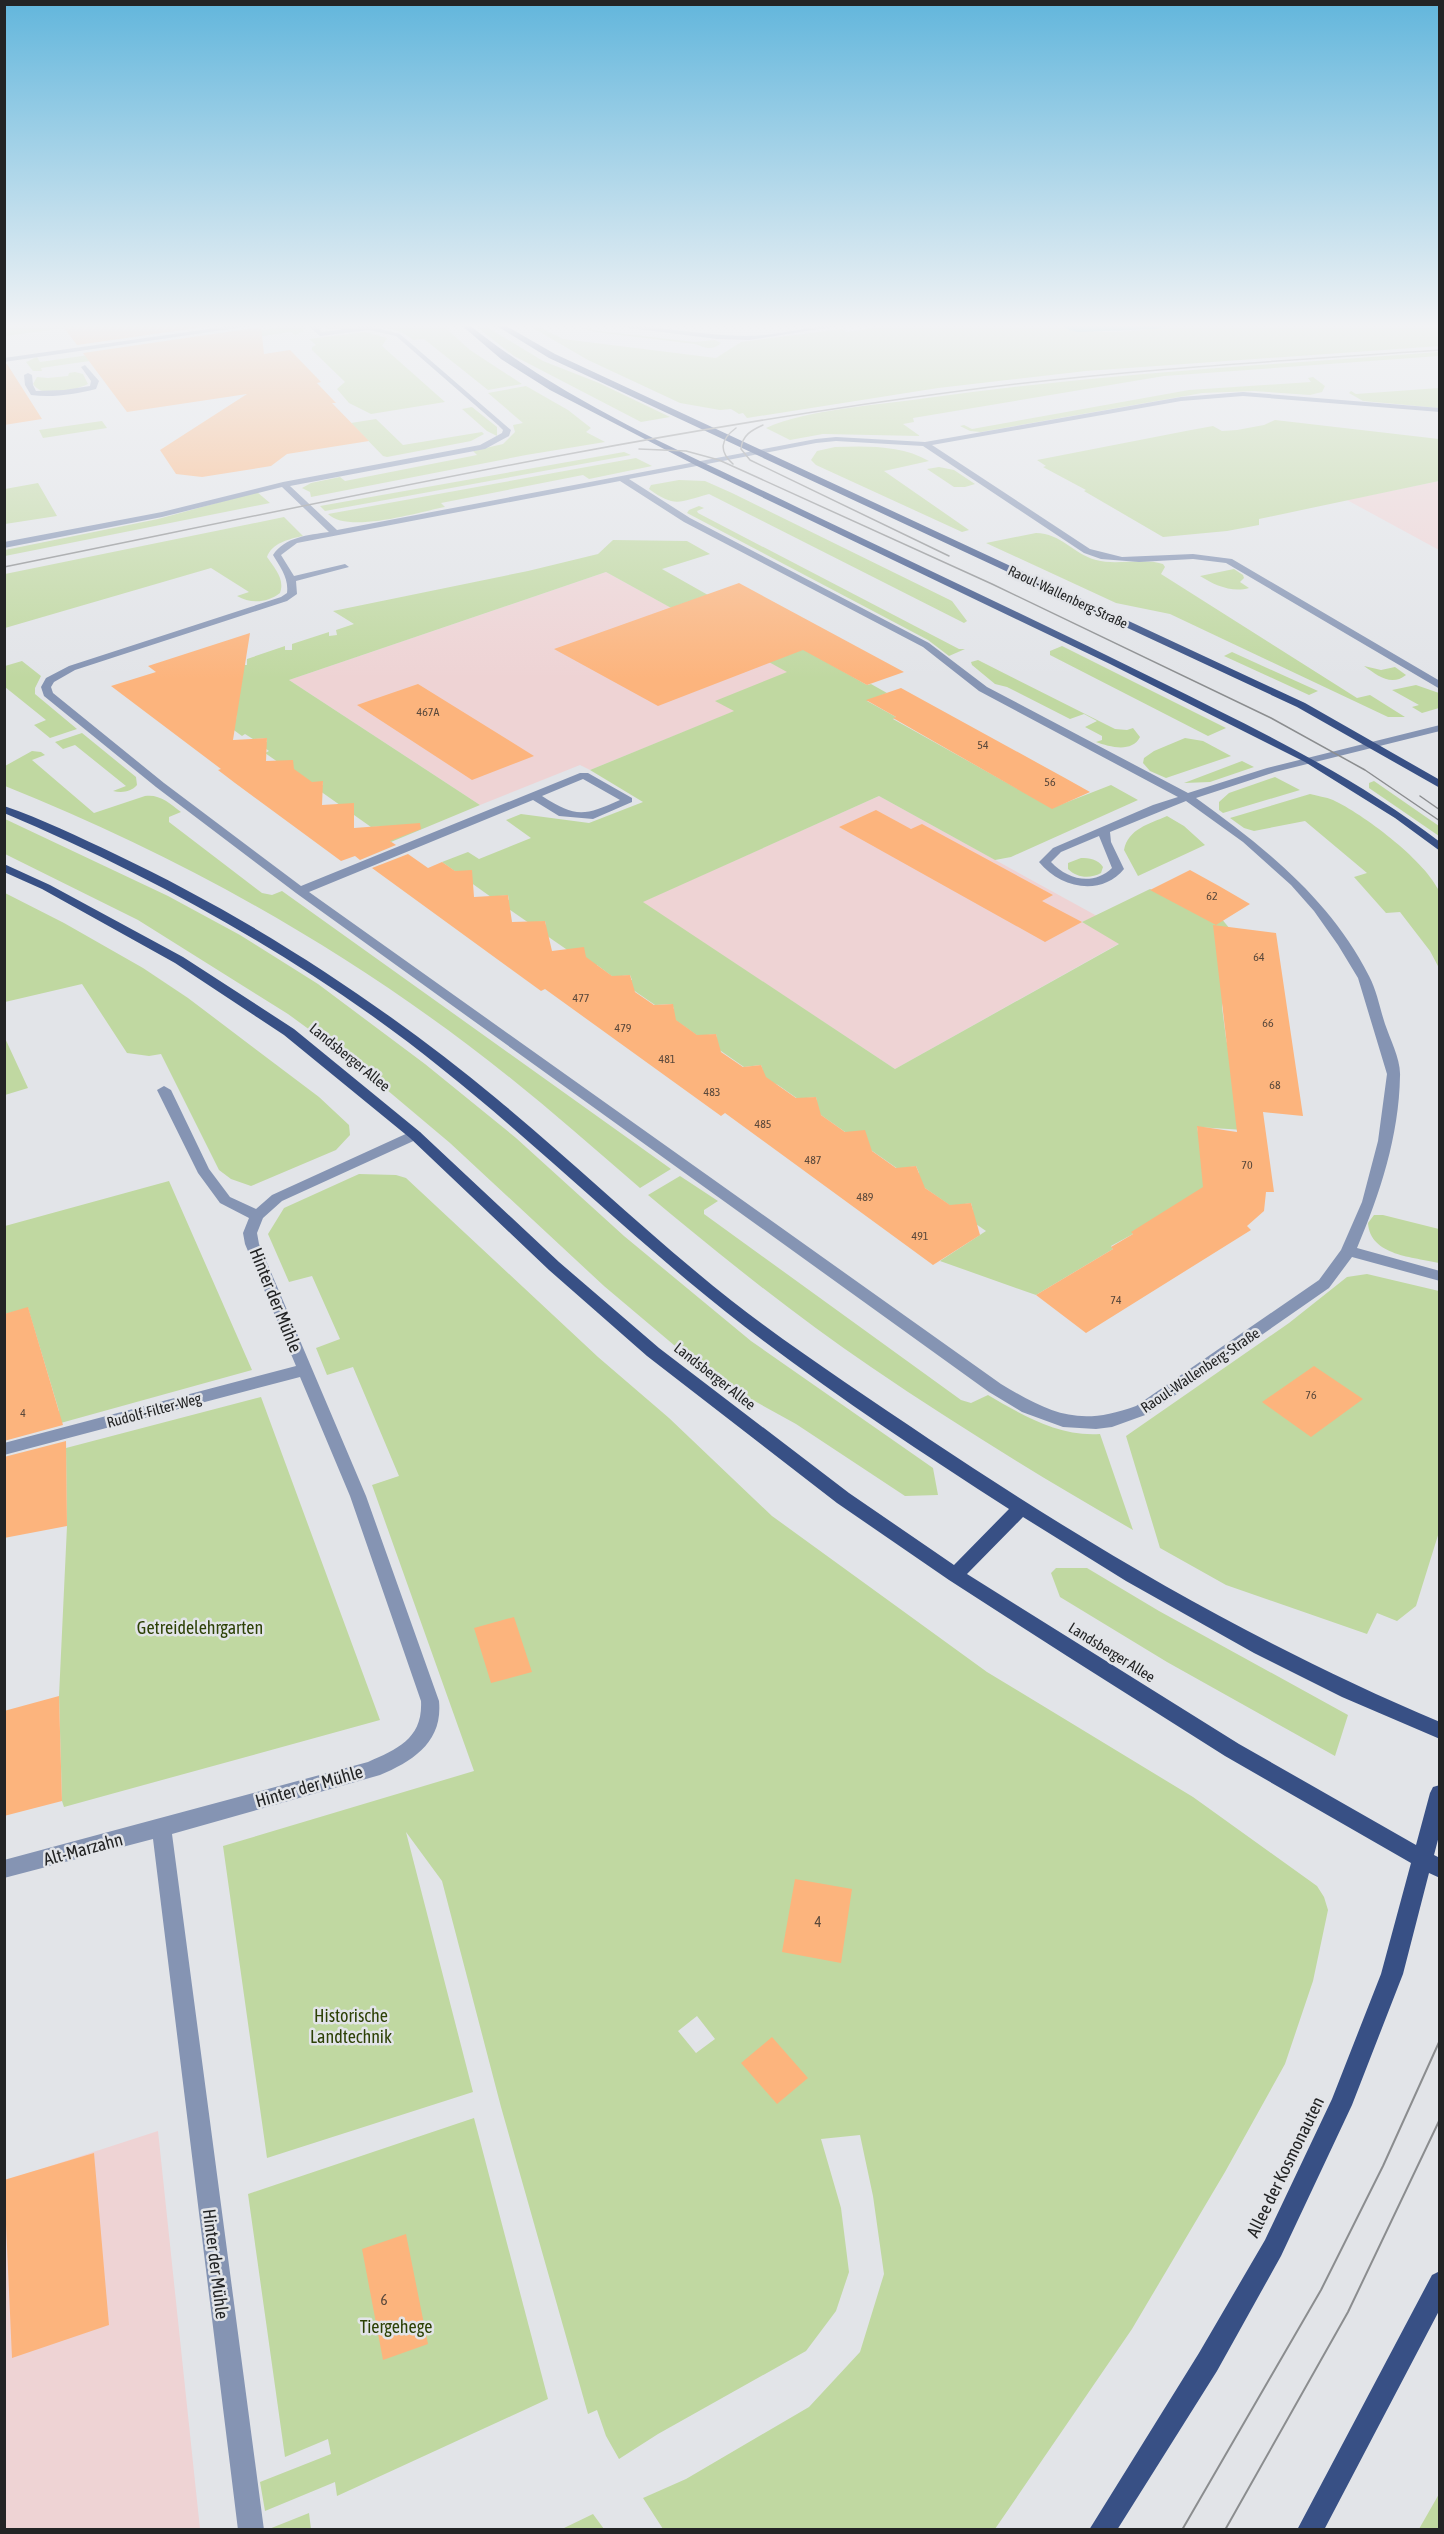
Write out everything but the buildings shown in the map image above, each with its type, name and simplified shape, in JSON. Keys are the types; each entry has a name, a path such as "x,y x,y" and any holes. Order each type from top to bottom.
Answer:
{"main road":[{"path":"657,442 1113,662 1309,760 1399,816 1440,848"},
{"name":"Raoul-Wallenberg-Straße","path":"738,442 1301,705 1374,745 1440,786"},
{"path":"4,809 99,850 177,888 245,926 353,997 489,1100 609,1206 766,1334 834,1384 1021,1508 1159,1592 1263,1650 1440,1731"},
{"name":"Landsberger Allee","path":"4,867 179,960 289,1032 415,1135 554,1266 653,1353 823,1484 955,1575 1232,1750 1440,1869"},
{"path":"955,1575 1021,1508"},
{"name":"Allee der Kosmonauten","path":"1102,2529 1208,2362 1261,2269 1341,2105 1392,1974 1440,1793"},
{"path":"1310,2529 1394,2374 1440,2283"}],"street":[{"path":"4,545 162,514 321,474 482,447 493,442"},
{"path":"535,796 563,814 592,816 628,800 585,775 300,891 160,785 48,694 46,687 50,680 72,668 284,599 292,594 292,579 277,555 279,550 290,543 817,442"},
{"path":"894,442 935,442"},
{"path":"925,444 1087,551 1103,559 1124,561 1206,556 1229,561 1440,686"},
{"name":"Raoul-Wallenberg-Straße","path":"300,891 995,1388 1028,1408 1063,1421 1096,1423 1142,1410 1324,1284 1348,1251 1369,1202 1385,1141 1394,1074 1364,978 1331,926 1295,883 1247,840 1186,797 1119,759 983,689 926,645 687,520 621,478"},
{"path":"283,484 335,533"},
{"path":"292,579 345,567"},
{"path":"1104,830 1105,842 1118,869 1112,877 1099,883 1068,880 1052,871 1045,862 1058,850 1104,830 1157,807 1186,797 1309,760 1440,728"},
{"path":"164,1090 204,1170 225,1200 257,1216 277,1198 415,1135"},
{"name":"Hinter der Mühle","path":"251,2529 161,1827 378,1767 414,1745 424,1736 430,1725 430,1701 358,1496 252,1244 250,1233 257,1216"},
{"path":"1348,1251 1440,1276"},
{"name":"Rudolf-Filter-Weg","path":"4,1449 304,1370"},
{"name":"Alt-Marzahn","path":"4,1869 161,1827"}],"shaded area":[{"path":"1439,481 1439,550 1347,500"},
{"path":"606,572 788,672 716,701 735,711 590,770 580,765 480,805 289,680"},
{"path":"879,796 1097,916 1082,922 1120,943 895,1069 642,902"},
{"path":"158,2131 200,2529 5,2529 4,2181"}],"green space":[{"path":"370,442 400,442 403,445 420,442 464,442 387,457 383,456"},
{"path":"603,442 311,497 310,492 302,488 311,483 340,477 345,481 477,455 473,451 503,444"},
{"path":"1129,442 1439,442 1439,481 1259,519 1259,525 1227,531 1163,537 1043,467 1046,466 1037,460"},
{"path":"835,447 895,449 929,461 884,471 969,530 962,532 816,465 811,460 817,451"},
{"path":"624,452 631,455 325,511 320,506"},
{"path":"636,458 652,466 589,479 583,475 441,503 445,507 384,520 351,522 338,520 328,514"},
{"path":"939,467 954,470 975,484 954,487 927,469"},
{"path":"679,480 705,481 732,493 952,601 967,621 964,623 709,494 678,502 665,499 649,489 651,485"},
{"path":"38,483 57,516 5,524 5,489"},
{"path":"257,492 270,503 5,556 5,550 158,519"},
{"path":"699,506 704,508 697,511 698,513 959,649 965,649 949,656 928,640 687,513"},
{"path":"284,517 303,536 282,542 269,552 267,557 281,583 280,593 270,599 253,601 242,599 237,596 249,592 211,568 5,628 5,574"},
{"path":"1036,533 1053,536 1080,553 1104,562 1147,561 1163,564 1165,567 1161,574 1357,698 1370,695 1405,717 1388,717 1170,614 1116,603 986,543"},
{"path":"613,540 687,541 710,554 662,569 867,685 871,684 887,693 867,701 896,717 893,719 1052,808 1111,785 1138,800 1011,857 995,860 879,796 643,902 895,1069 1119,944 1082,922 1150,889 1191,911 1221,918 1230,929 1222,1007 1244,1130 1197,1127 1209,1188 1132,1232 1133,1234 1111,1246 1113,1249 1036,1295 940,1261 986,1231 963,1215 962,1212 973,1211 971,1203 951,1206 909,1177 908,1174 919,1173 916,1166 898,1169 808,1106 817,1103 816,1097 798,1099 778,1085 753,1074 763,1071 761,1065 744,1067 708,1042 717,1040 716,1034 698,1036 664,1012 674,1009 672,1004 655,1005 623,983 622,980 632,980 630,975 613,977 597,965 592,967 537,929 538,926 546,926 545,921 529,923 500,903 509,900 508,895 491,897 442,862 468,852 479,859 531,838 506,820 521,814 589,823 643,802 590,770 734,711 715,701 787,672 606,572 289,680 480,805 391,842 376,831 386,826 371,827 313,786 323,785 323,782 308,783 265,753 269,751 258,743 267,742 267,738 253,739 245,734 242,736 231,728 227,721 236,720 240,665 247,665 247,659 285,646 285,650 292,650 292,644 329,632 329,636 337,635 336,630 354,624 333,611 528,571 598,554"},
{"path":"1234,569 1243,575 1244,578 1240,582 1249,588 1236,590 1223,587 1200,576"},
{"path":"1062,646 1226,728 1208,736 1050,655 1050,651"},
{"path":"1232,652 1318,691 1309,695 1224,656"},
{"path":"978,660 1115,729 1133,728 1140,737 1132,745 1126,747 1114,747 1096,742 1102,740 1102,736 1085,727 1097,721 1084,714 1070,719 1007,687 995,684 972,665 971,662"},
{"path":"22,661 41,676 35,688 35,694 77,729 50,738 34,725 46,720 5,687 5,666"},
{"path":"1364,666 1381,670 1395,667 1406,675 1390,680"},
{"path":"1416,685 1439,693 1439,708 1422,713 1412,707 1419,705 1392,690"},
{"path":"82,733 136,777 137,785 126,791 113,791 126,786 75,745 63,749 55,742"},
{"path":"1185,738 1203,741 1231,756 1166,778 1150,771 1143,763 1144,758 1154,751"},
{"path":"32,751 45,755 32,760 94,813 145,796 155,796 168,802 181,812 169,817 169,822 262,893 272,895 282,891 671,1169 640,1188 468,1045 414,1006 303,933 187,869 127,839 5,786 5,766"},
{"path":"1242,761 1254,767 1210,782 1184,783"},
{"path":"1275,777 1300,790 1223,813 1219,810 1219,802 1229,793"},
{"path":"1374,781 1439,826 1439,836 1369,788 1369,783"},
{"path":"1310,794 1333,800 1375,826 1406,851 1430,877 1440,894 1439,968 1430,951 1400,912 1386,913 1354,877 1367,873 1305,821 1254,831 1244,828 1230,818"},
{"path":"1167,816 1184,826 1205,845 1138,876 1124,850 1126,843 1140,828"},
{"path":"5,819 168,896 240,935 318,984 425,1064 516,1138 624,1236 751,1341 933,1468 938,1495 905,1496 796,1424 713,1378 604,1286 450,1143 355,1063 288,1014 138,920 5,854"},
{"path":"1081,858 1099,862 1103,867 1101,873 1084,877 1068,869 1068,863"},
{"path":"5,893 64,923 143,968 188,998 319,1097 349,1125 350,1135 336,1150 251,1186 231,1179 219,1170 161,1054 149,1056 127,1053 82,984 5,1002"},
{"path":"4,1036 28,1088 5,1095 4,1095"},
{"name":"Historische Landtechnik","path":"359,1174 396,1175 406,1178 598,1357 669,1418 772,1516 987,1672 1193,1797 1317,1886 1324,1897 1328,1910 1313,1981 1285,2064 1225,2172 1132,2329 995,2529 663,2529 643,2498 686,2479 809,2407 860,2352 884,2274 873,2196 860,2135 821,2139 841,2208 849,2272 836,2311 806,2351 658,2434 619,2459 606,2436 597,2410 588,2414 501,2107 442,1881 406,1832 473,2092 267,2158 223,1846 474,1771 372,1485 399,1476 353,1367 327,1375 316,1348 340,1339 312,1276 289,1282 268,1234 284,1208","holes":["697,2016 715,2039 696,2053 678,2031"]},
{"path":"680,1176 718,1201 704,1210 704,1214 961,1400 971,1403 988,1395 1041,1423 1070,1432 1100,1434 1133,1530 935,1410 842,1347 757,1284 648,1195"},
{"path":"169,1181 252,1370 39,1429 59,1411 28,1308 5,1314 5,1226"},
{"path":"1374,1215 1383,1215 1439,1229 1439,1263 1385,1249 1376,1242 1371,1234 1368,1223"},
{"path":"1367,1274 1439,1291 1439,1532 1416,1606 1397,1621 1377,1613 1367,1634 1226,1585 1160,1548 1126,1436 1289,1323 1347,1277"},
{"name":"Getreidelehrgarten","path":"261,1397 380,1720 64,1807 59,1696 67,1526 66,1448"},
{"path":"1056,1568 1087,1568 1159,1611 1348,1715 1335,1756 1167,1662 1060,1597 1051,1573"},
{"name":"Tiergehege","path":"474,2118 548,2399 337,2496 335,2482 265,2511 260,2482 331,2454 328,2439 285,2457 248,2194"},
{"path":"1439,2494 1439,2529 1419,2529"},
{"path":"309,2513 311,2529 269,2529"},
{"path":"593,2514 604,2529 562,2529"}],"tram line":[{"path":"4,567 361,494 633,442"},
{"path":"724,442 723,450 733,464"},
{"path":"742,442 741,449 750,460 949,556"},
{"path":"639,449 686,451 719,460 992,584 1271,718 1365,770 1440,821"},
{"path":"1420,796 1440,810"},
{"path":"1182,2530 1321,2290 1383,2166 1440,2040"},
{"path":"1225,2530 1348,2312 1440,2119"}]}
